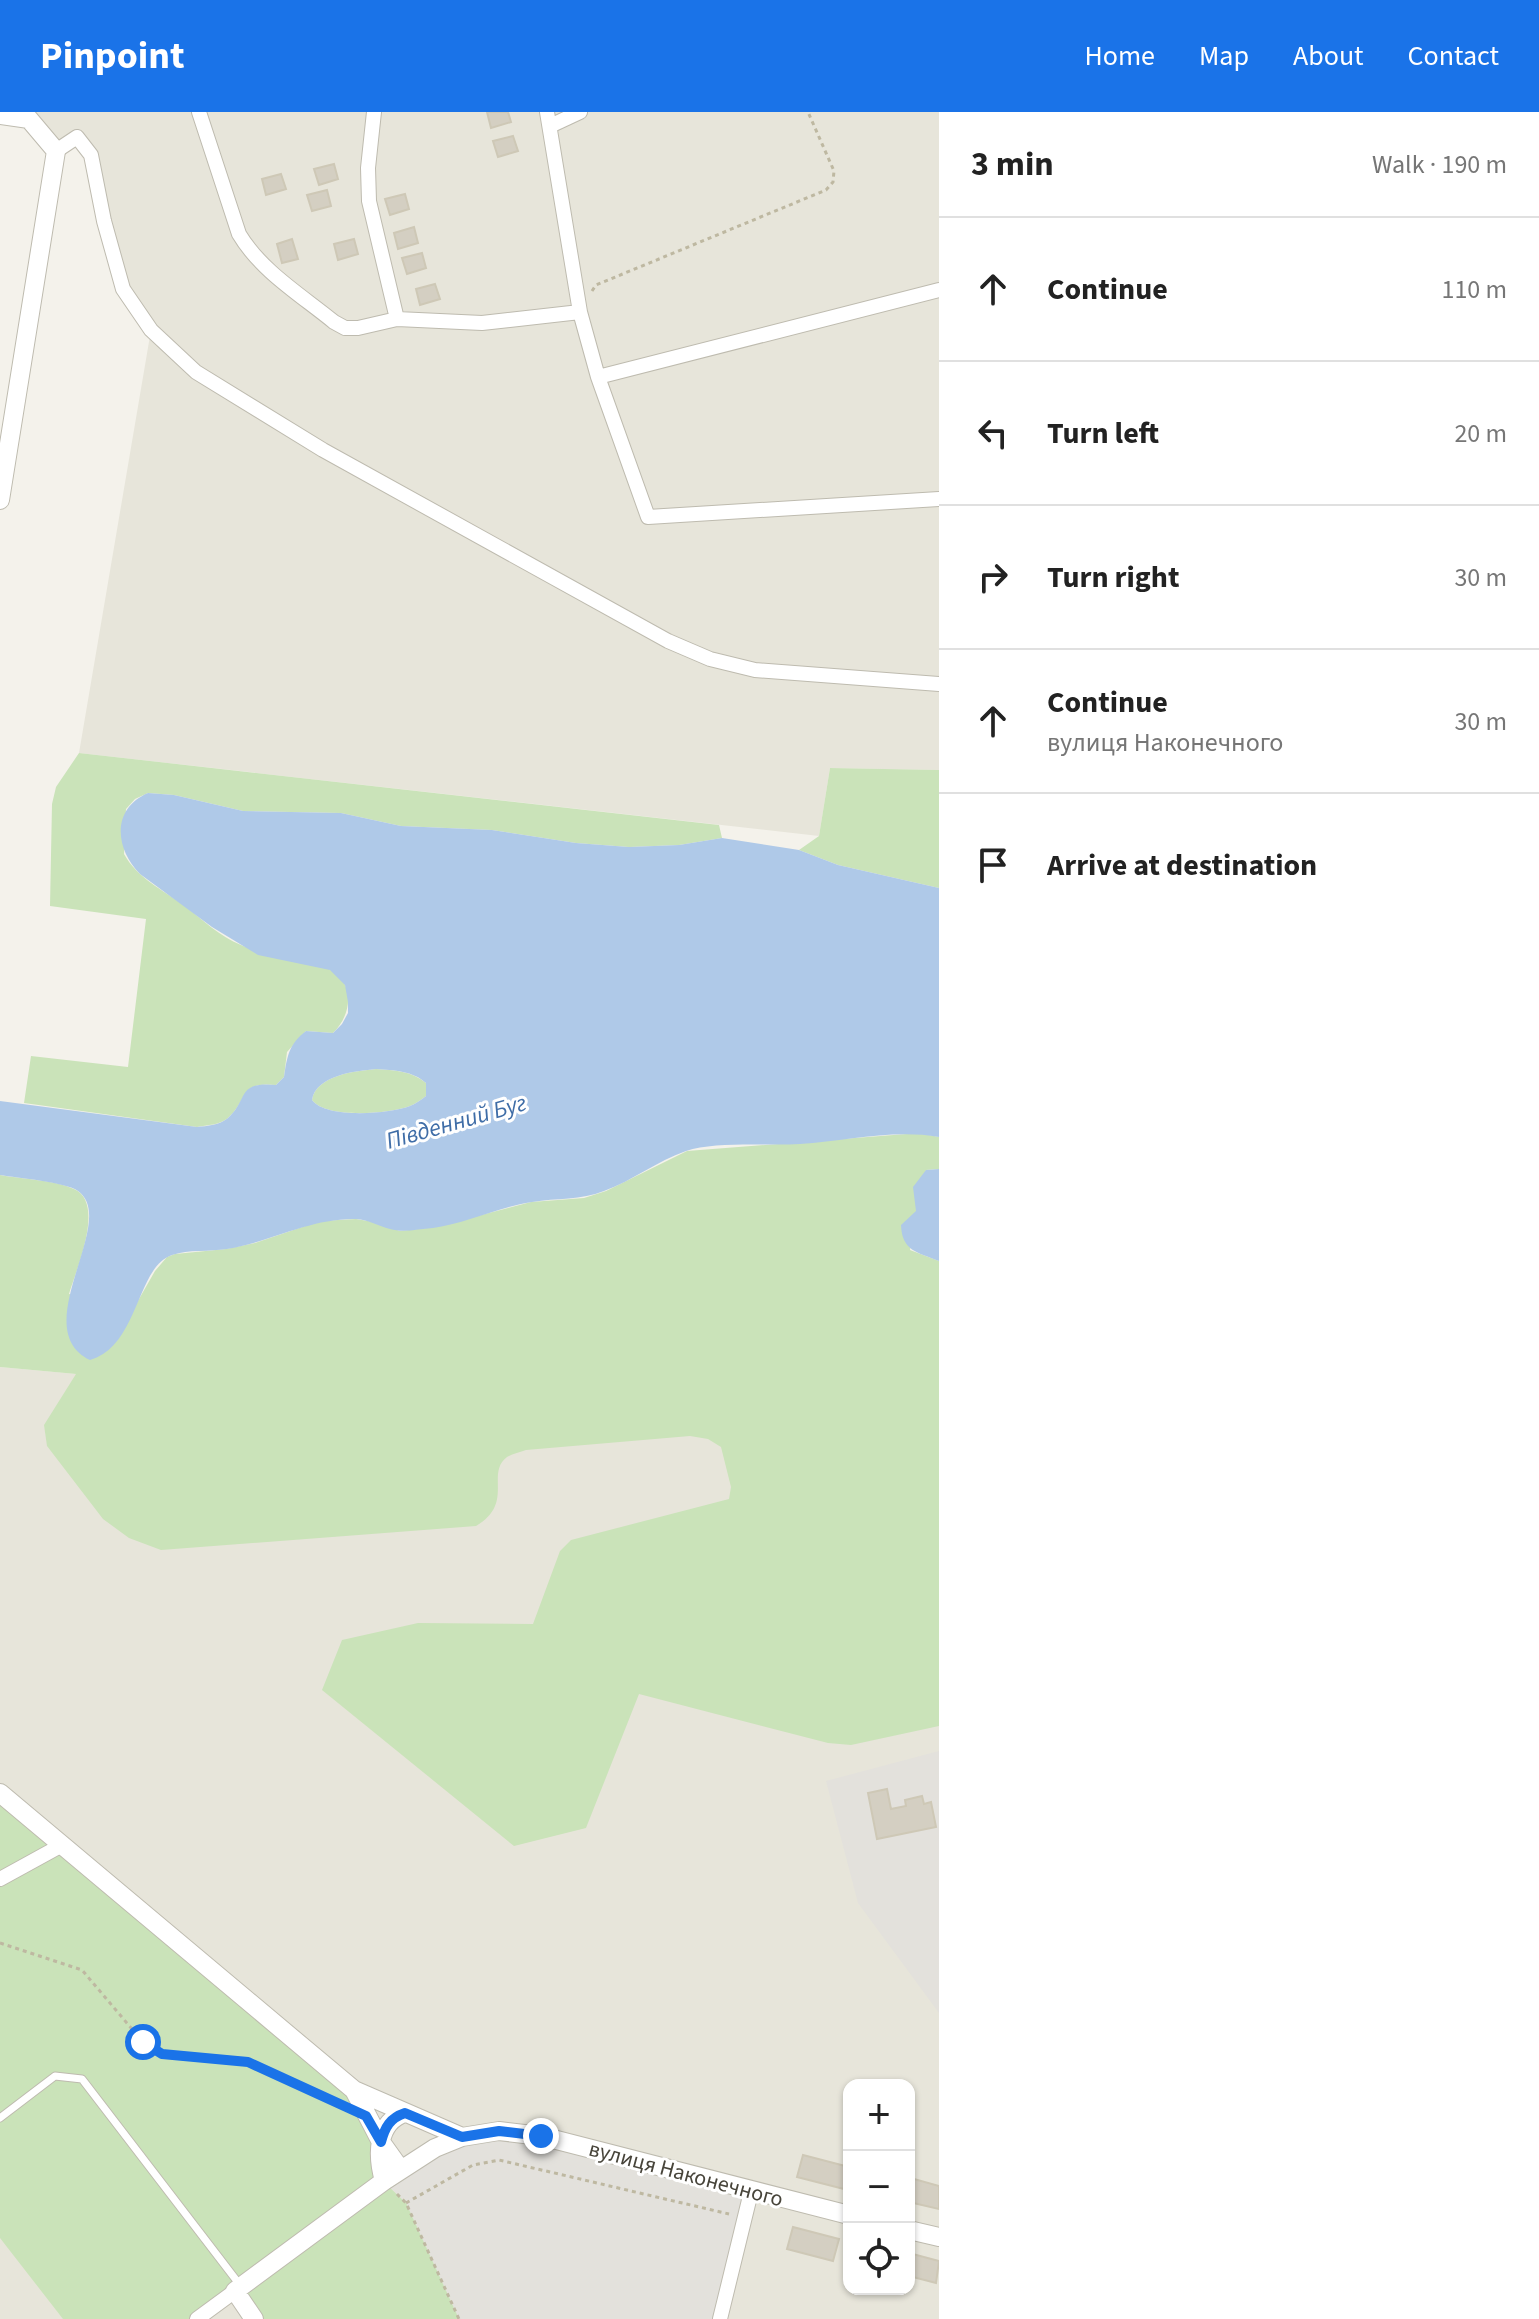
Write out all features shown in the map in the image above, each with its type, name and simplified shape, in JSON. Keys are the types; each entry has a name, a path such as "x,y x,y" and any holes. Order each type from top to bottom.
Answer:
{"street":[{"path":"199,112 239,234 260,263 345,328 397,319 482,323 580,312"},
{"path":"374,112 368,168 369,201 397,319"},
{"path":"580,112 548,119 580,312 598,377 648,517 939,499"},
{"path":"0,115 35,116 56,151 0,500"},
{"path":"56,151 77,137 91,155 104,221 123,289 151,330 196,372 323,450 668,641 710,659 755,670 939,684"},
{"path":"598,377 939,290"},
{"path":"0,1793 354,2090 462,2137"},
{"path":"0,1879 62,1845"},
{"path":"354,2090 381,2142 401,2170"},
{"path":"384,2181 380,2167 384,2130 394,2117 405,2113"},
{"name":"вулиця Наконечного","path":"197,2319 384,2181 435,2148 462,2137 499,2131 541,2136 843,2214"},
{"path":"720,2319 751,2192"},
{"path":"915,2231 939,2237"},
{"path":"238,2289 254,2319"}],"lane":[{"path":"0,2118 55,2076 82,2079 238,2289"}],"path":[{"path":"580,312 596,285 826,190 833,182 834,171 808,112"},
{"path":"0,1943 82,1970 143,2042 162,2054 248,2062 366,2116"},
{"path":"459,2319 406,2203 473,2165 499,2160 745,2218"}],"shaded area":[{"path":"0,112 939,112 939,770 830,768 819,836 79,753 151,330 123,289 91,155 77,137 56,151 29,119"},
{"path":"939,1273 939,2319 0,2319 0,1367 76,1374"},
{"path":"939,1751 939,2013 858,1903 826,1781"},
{"path":"499,2131 751,2192 720,2319 459,2319 406,2203 384,2181 435,2148"}],"green space":[{"path":"79,753 719,825 722,838 679,845 629,847 576,843 492,830 401,826 341,813 243,811 174,795 148,793 135,799 126,809 124,854 143,877 226,937 251,949 299,959 331,970 339,976 347,992 347,1009 339,1026 333,1033 306,1031 287,1052 284,1077 276,1085 264,1084 250,1089 228,1118 197,1127 24,1103 31,1056 128,1067 146,919 50,906 52,804 56,787"},
{"path":"830,768 939,770 939,888 838,865 799,850 819,836"},
{"path":"376,1069 402,1072 421,1079 426,1083 426,1096 410,1106 373,1113 330,1110 312,1100 315,1092 329,1080 348,1073"},
{"path":"919,1133 939,1137 939,1169 926,1170 910,1250 939,1261 939,1726 851,1745 828,1743 639,1694 586,1828 514,1846 322,1690 342,1640 418,1623 533,1624 560,1551 571,1540 729,1499 731,1487 721,1447 708,1439 690,1436 519,1452 507,1457 501,1464 494,1508 476,1526 161,1550 129,1538 103,1519 47,1446 44,1425 76,1374 0,1367 0,1175 57,1184 74,1189 83,1197 88,1208 86,1238 69,1294 135,1306 167,1257 255,1243 320,1221 356,1219 400,1231 435,1227 531,1202 584,1198 606,1191 687,1151"},
{"path":"0,1793 354,2090 385,2183 406,2203 459,2319 254,2319 235,2292 197,2319 63,2319 0,2238"}],"water":[{"name":"Південний Буг","path":"148,793 174,795 243,811 341,813 401,826 492,830 576,843 629,847 679,845 722,838 799,850 838,865 939,888 939,1137 887,1135 800,1144 698,1148 675,1155 595,1194 519,1204 446,1226 400,1231 356,1219 339,1220 307,1226 243,1246 179,1253 160,1262 118,1339 106,1352 90,1360 73,1345 67,1324 69,1300 88,1226 88,1206 78,1191 72,1188 0,1175 0,1101 197,1127 213,1125 228,1118 249,1089 263,1084 276,1085 284,1077 290,1051 306,1031 333,1033 348,1013 345,985 330,970 258,955 212,927 140,874 126,853 121,830 128,809","holes":["376,1069 403,1072 421,1079 426,1083 426,1096 410,1106 373,1113 330,1110 312,1100 315,1092 329,1080 348,1073"]},
{"path":"939,1169 939,1261 912,1249 904,1240 901,1225 916,1211 913,1187 926,1170"}],"building":[{"path":"487,112 508,112 511,122 491,128"},
{"path":"513,136 518,151 498,157 493,141"},
{"path":"334,164 338,179 319,185 314,169"},
{"path":"281,174 286,189 266,195 262,179"},
{"path":"327,190 331,206 312,211 307,195"},
{"path":"405,194 409,209 390,215 385,199"},
{"path":"414,227 418,243 398,249 394,233"},
{"path":"292,239 298,259 282,263 277,244"},
{"path":"354,239 358,254 338,260 334,244"},
{"path":"422,253 426,268 407,274 402,258"},
{"path":"435,284 440,299 420,305 416,289"},
{"path":"887,1789 891,1809 906,1806 905,1800 922,1796 924,1804 931,1802 936,1827 877,1839 868,1793"},
{"path":"803,2155 843,2165 843,2189 797,2177"},
{"path":"915,2179 939,2186 939,2209 915,2203"},
{"path":"793,2227 839,2239 833,2261 787,2249"},
{"path":"915,2255 939,2261 936,2283 915,2278"}],"route":[{"path":"143,2042 162,2054 248,2062 366,2116 381,2142 384,2130 394,2117 405,2113 462,2137 499,2131 541,2136"}]}
